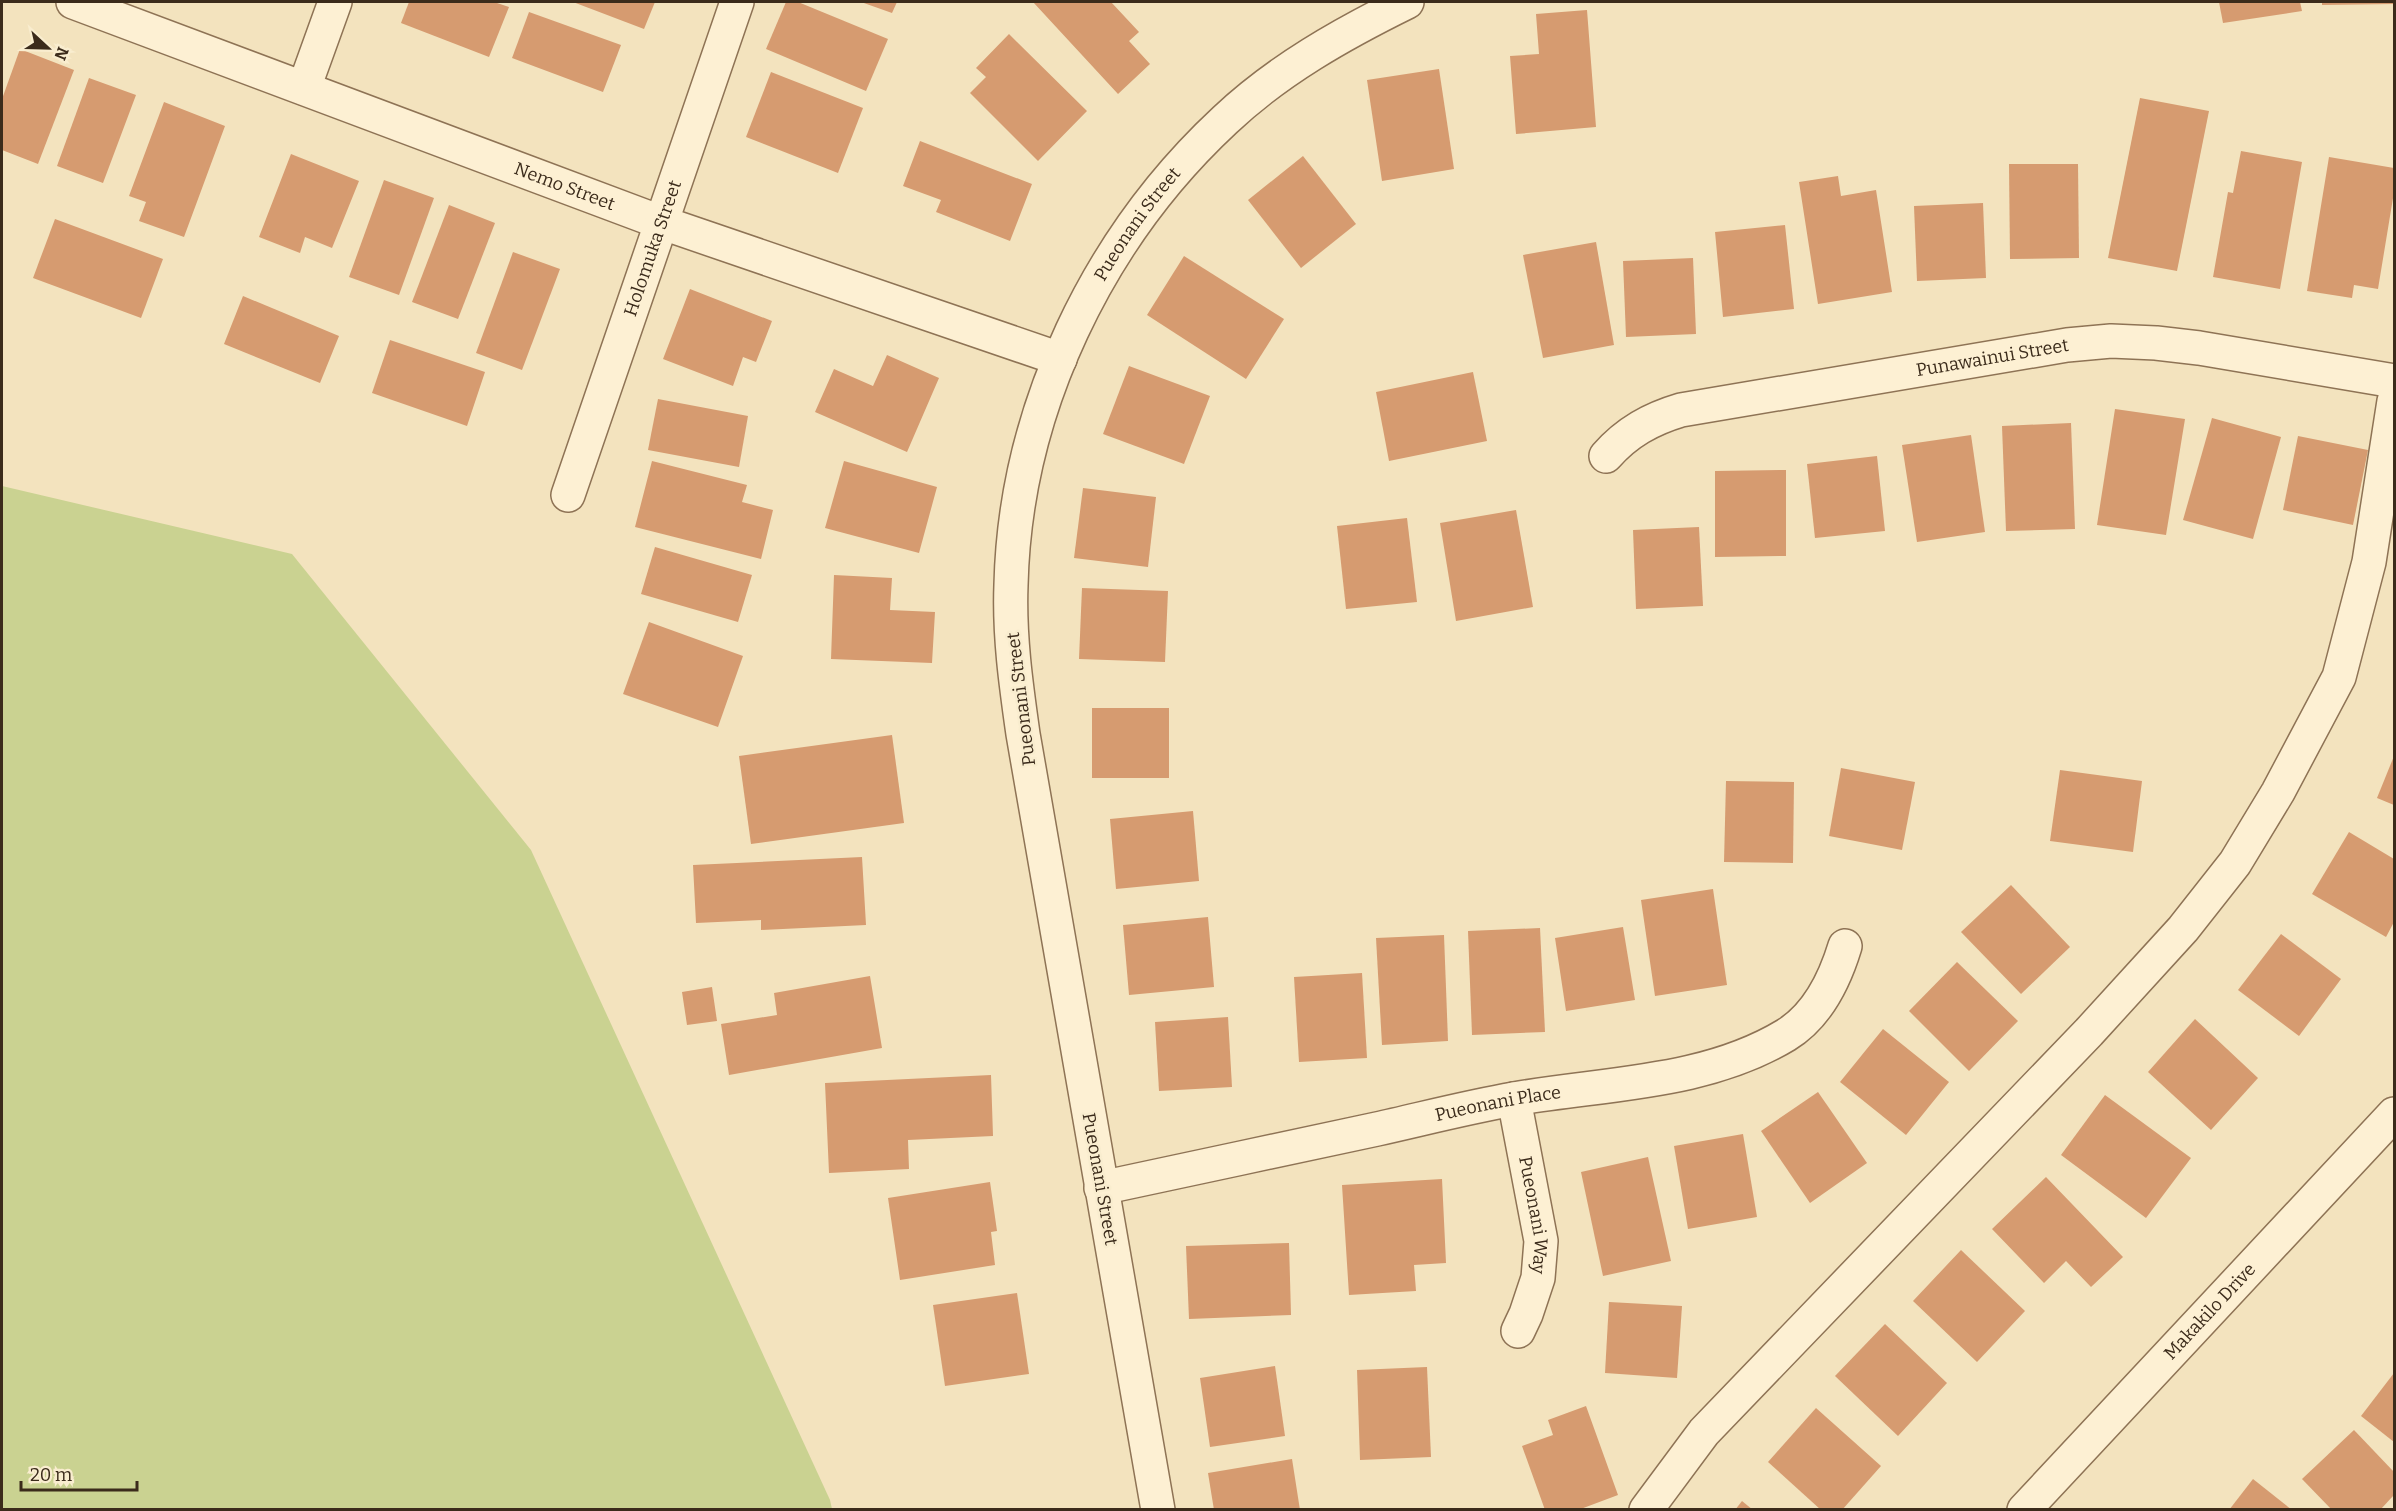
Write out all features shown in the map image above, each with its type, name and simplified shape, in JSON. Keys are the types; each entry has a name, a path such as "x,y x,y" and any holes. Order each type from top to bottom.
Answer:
{"street":[{"name":"Nemo Street","path":"73,2 660,222 1060,359"},
{"path":"304,88 335,2"},
{"name":"Holomuka Street","path":"568,495 737,2"},
{"name":"Pueonani Street","path":"1158,1509 1025,746 1013,660 1011,584 1018,510 1033,436 1060,359 1088,296 1127,232 1173,173 1226,119 1284,72 1347,32 1362,11 1407,2"},
{"name":"Punawainui Street","path":"1606,456 1616,445 1640,427 1681,410 2067,345 2111,341 2156,343 2199,348 2394,381"},
{"path":"1646,1509 1704,1432 2089,1032 2183,929 2235,863 2278,792 2339,677 2369,562 2394,401"},
{"name":"Pueonani Place","path":"1101,1188 1514,1099 1683,1074 1719,1065 1787,1034 1813,1010 1833,980 1845,946"},
{"name":"Pueonani Way","path":"1514,1099 1541,1241 1538,1278 1518,1331"},
{"name":"Makakilo Drive","path":"2024,1509 2394,1114"}],"green space":[{"path":"2,486 292,554 531,850 830,1500 832,1509 2,1509"}],"building":[{"path":"409,2 494,2 509,7 489,57 401,23"},
{"path":"573,2 655,2 644,29"},
{"path":"786,2 798,2 888,39 866,91 766,49"},
{"path":"861,2 897,2 892,13"},
{"path":"1033,2 1111,2 1139,32 1129,41 1150,64 1118,94"},
{"path":"2219,2 2300,2 2302,11 2223,23"},
{"path":"2322,2 2394,2 2394,4 2322,5"},
{"path":"1587,10 1596,127 1516,134 1510,56 1539,54 1536,14"},
{"path":"529,12 621,45 603,92 512,58"},
{"path":"1009,34 1087,111 1038,161 970,93 986,77 976,68"},
{"path":"20,49 74,70 38,164 2,150 2,99"},
{"path":"1439,69 1454,169 1382,181 1367,80"},
{"path":"771,72 863,108 838,173 746,137"},
{"path":"89,78 136,95 103,183 57,166"},
{"path":"2140,98 2209,111 2177,271 2108,258"},
{"path":"164,102 225,126 184,237 139,221 146,202 129,196"},
{"path":"920,141 1032,184 1010,241 936,212 941,200 903,186"},
{"path":"2241,151 2302,162 2280,289 2213,277 2228,192 2233,193"},
{"path":"291,154 359,181 332,248 305,237 300,253 259,237"},
{"path":"1303,156 1356,224 1301,268 1248,200"},
{"path":"2329,157 2394,168 2394,192 2378,289 2354,285 2352,298 2307,291"},
{"path":"2009,164 2078,164 2079,258 2010,259"},
{"path":"1838,176 1841,196 1876,190 1892,292 1818,304 1799,182"},
{"path":"384,180 434,198 399,295 349,277"},
{"path":"1983,203 1986,278 1917,281 1914,206"},
{"path":"449,205 495,223 458,319 412,302"},
{"path":"55,219 163,259 141,318 33,278"},
{"path":"1785,225 1794,309 1723,317 1715,232"},
{"path":"1596,242 1614,345 1543,358 1523,255"},
{"path":"513,252 560,269 522,370 476,353"},
{"path":"1184,256 1284,319 1246,379 1147,315"},
{"path":"1693,258 1696,334 1626,337 1623,261"},
{"path":"690,289 772,321 756,362 743,357 733,386 663,359"},
{"path":"243,296 339,336 320,383 224,344"},
{"path":"390,340 485,372 467,426 372,393"},
{"path":"887,355 939,378 907,452 815,412 834,369 873,386"},
{"path":"1129,366 1210,396 1184,464 1103,434"},
{"path":"1473,372 1487,441 1389,461 1376,392"},
{"path":"658,399 748,416 739,467 648,450"},
{"path":"2115,409 2185,419 2166,535 2097,525"},
{"path":"2212,418 2281,437 2253,539 2183,520"},
{"path":"2071,423 2075,529 2006,531 2002,426"},
{"path":"1971,435 1985,532 1917,542 1902,445"},
{"path":"2298,436 2368,450 2353,525 2283,510"},
{"path":"1877,456 1885,531 1815,538 1807,464"},
{"path":"652,461 747,485 742,502 773,510 761,559 635,527"},
{"path":"844,461 937,487 919,553 825,528"},
{"path":"1786,470 1786,556 1715,557 1715,471"},
{"path":"1083,488 1156,497 1148,567 1074,558"},
{"path":"1516,510 1533,607 1456,621 1440,523"},
{"path":"1407,518 1417,602 1346,609 1337,526"},
{"path":"1699,527 1703,606 1636,609 1633,530"},
{"path":"655,547 752,575 738,622 641,594"},
{"path":"834,575 892,578 890,610 935,612 932,663 831,659"},
{"path":"1082,588 1168,591 1165,662 1079,659"},
{"path":"649,622 743,656 718,727 623,694"},
{"path":"1092,708 1169,708 1169,778 1092,778"},
{"path":"892,735 904,823 751,844 739,756"},
{"path":"2394,756 2394,805 2377,798"},
{"path":"1841,768 1915,782 1902,850 1829,836"},
{"path":"2060,770 2142,781 2133,852 2050,841"},
{"path":"1726,781 1794,782 1793,863 1724,862"},
{"path":"1193,811 1199,881 1116,889 1110,819"},
{"path":"2349,832 2394,859 2394,922 2386,937 2312,894"},
{"path":"862,857 866,925 761,930 761,920 696,923 693,865"},
{"path":"2011,885 2070,947 2021,994 1961,932"},
{"path":"1713,889 1727,985 1655,996 1641,900"},
{"path":"1208,917 1214,987 1129,995 1123,925"},
{"path":"1623,927 1635,1000 1566,1011 1555,938"},
{"path":"1540,928 1545,1032 1472,1035 1468,931"},
{"path":"2281,934 2341,979 2299,1036 2238,990"},
{"path":"1444,935 1448,1041 1382,1045 1376,938"},
{"path":"1957,962 2018,1021 1969,1071 1909,1011"},
{"path":"1362,973 1367,1058 1299,1062 1294,977"},
{"path":"870,976 882,1048 729,1075 721,1024 777,1015 774,993"},
{"path":"712,987 717,1021 687,1025 682,992"},
{"path":"1228,1017 1232,1087 1159,1091 1155,1022"},
{"path":"2195,1019 2258,1078 2211,1130 2148,1072"},
{"path":"1883,1029 1949,1082 1906,1135 1840,1082"},
{"path":"991,1075 993,1136 908,1140 909,1169 829,1173 825,1083"},
{"path":"1818,1092 1867,1163 1810,1203 1761,1131"},
{"path":"2105,1095 2191,1158 2146,1218 2061,1155"},
{"path":"1743,1134 1757,1217 1688,1229 1674,1146"},
{"path":"1648,1157 1671,1261 1603,1276 1581,1172"},
{"path":"2046,1177 2123,1257 2091,1287 2066,1261 2044,1283 1992,1229"},
{"path":"1442,1179 1446,1263 1414,1265 1416,1291 1349,1295 1342,1185"},
{"path":"990,1182 997,1231 991,1232 995,1265 900,1280 888,1198"},
{"path":"1289,1243 1291,1315 1189,1319 1186,1246"},
{"path":"1961,1250 2025,1311 1977,1362 1913,1301"},
{"path":"1017,1293 1029,1374 945,1386 933,1305"},
{"path":"1609,1302 1682,1306 1677,1378 1605,1373"},
{"path":"1885,1324 1947,1383 1898,1436 1835,1376"},
{"path":"1275,1366 1285,1436 1210,1447 1200,1378"},
{"path":"1427,1367 1431,1457 1360,1460 1357,1370"},
{"path":"2394,1373 2394,1442 2361,1416"},
{"path":"1586,1406 1618,1495 1578,1510 1545,1510 1522,1446 1553,1435 1548,1420"},
{"path":"1816,1408 1881,1466 1842,1510 1821,1510 1768,1462"},
{"path":"2354,1430 2394,1472 2394,1495 2380,1510 2332,1510 2302,1479"},
{"path":"1292,1459 1300,1510 1214,1510 1208,1473"},
{"path":"2253,1479 2292,1510 2229,1510"},
{"path":"1742,1501 1753,1510 1735,1510"}]}
